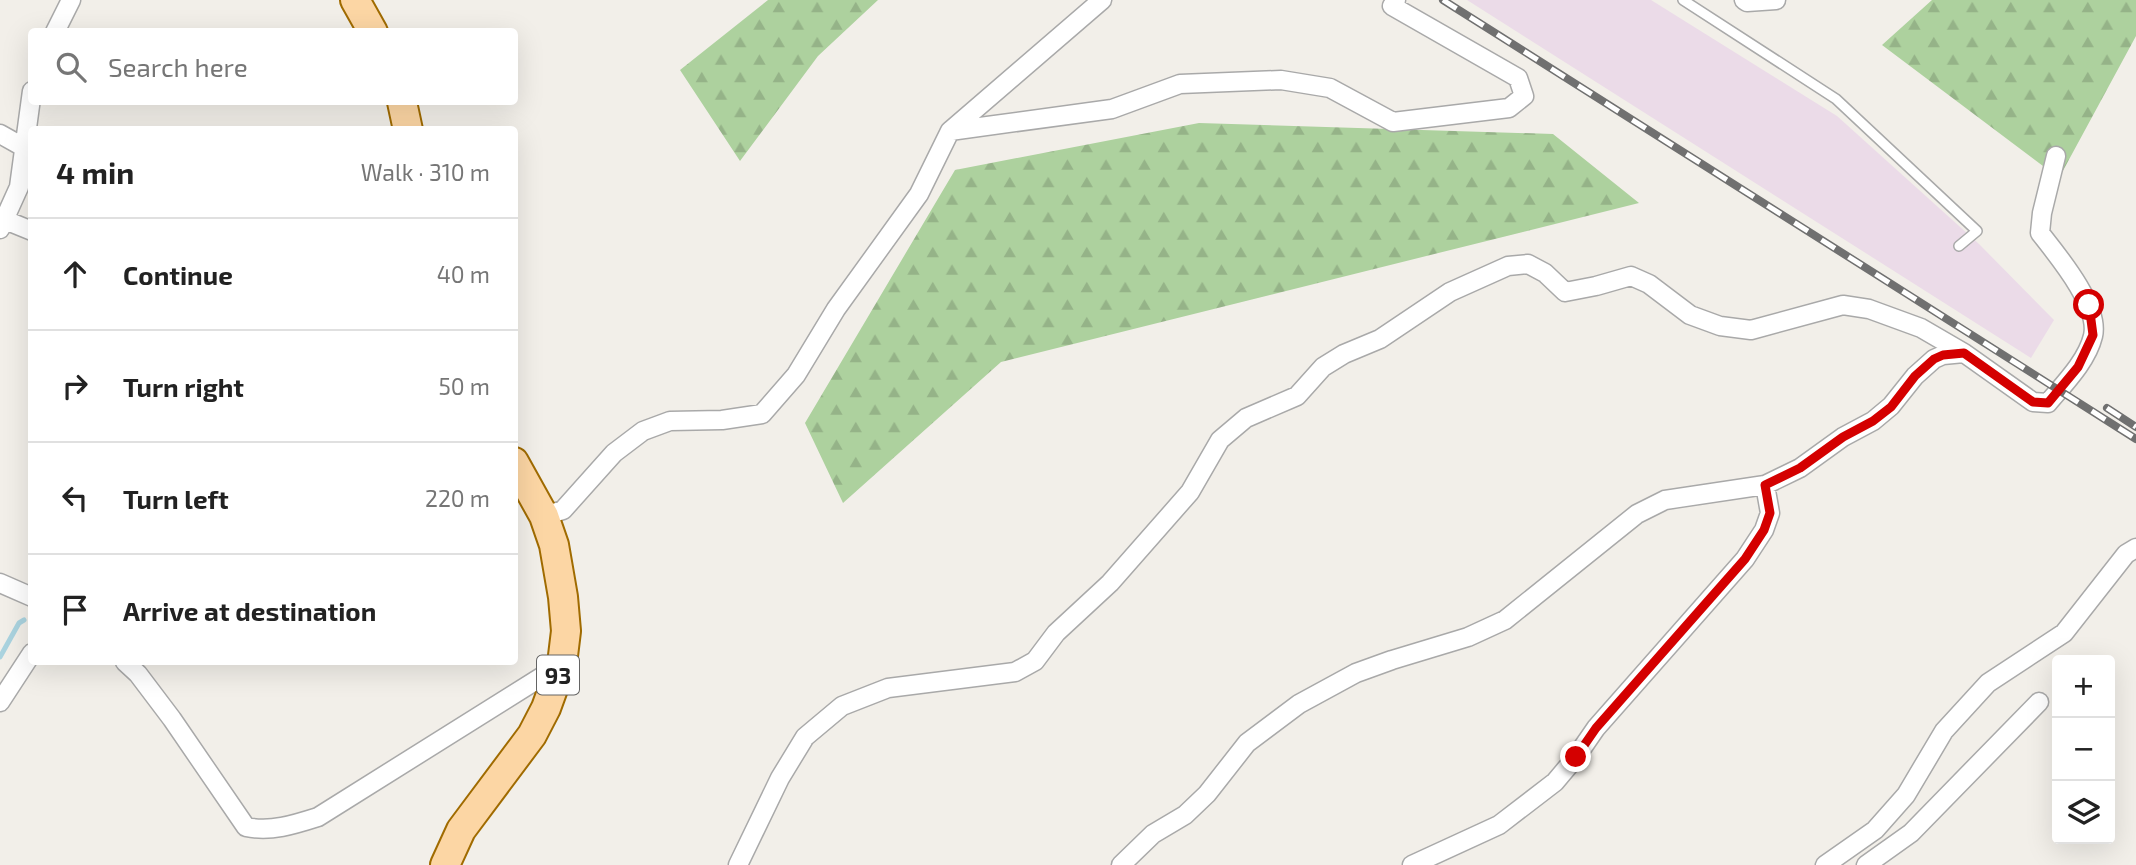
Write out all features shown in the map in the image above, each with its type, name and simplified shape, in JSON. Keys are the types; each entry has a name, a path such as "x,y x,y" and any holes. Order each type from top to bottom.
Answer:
{"main road":[{"path":"355,0 371,28"},
{"path":"403,105 407,126"},
{"name":"93","path":"445,865 461,831 532,735 546,708 562,664 566,631 554,545 544,516 518,470"}],"street":[{"path":"57,28 71,0"},
{"path":"544,516 564,510 614,453 643,431 670,421 722,420 762,414 796,375 836,309 919,194 950,131 1102,0"},
{"path":"950,131 1112,109 1180,84 1281,80 1330,88 1393,122 1509,108 1524,96 1518,78 1392,6 1396,0"},
{"path":"1744,0 1776,0"},
{"path":"28,230 3,225 19,187 30,105"},
{"path":"0,134 25,148"},
{"path":"738,865 780,778 805,737 842,706 888,688 1015,672 1035,661 1056,633 1110,583 1190,492 1220,440 1246,418 1297,396 1323,367 1344,354 1380,339 1450,292 1508,266 1528,264 1545,274 1565,292 1630,276 1649,284 1690,315 1720,326 1751,330 1843,305 1869,309 1921,328 1964,353 2033,402 2048,403 2078,367 2093,335 2089,305 2040,233 2056,156"},
{"path":"1121,865 1153,834 1185,815 1206,794 1247,743 1299,704 1356,673 1468,637 1505,621 1637,514 1665,500 1765,485 1800,468 1891,407 1915,376 1934,359 1943,355 1964,353"},
{"path":"1412,865 1499,825 1555,782 1596,728 1745,559 1764,530 1770,513 1765,485"},
{"path":"1825,865 1875,830 1906,794 1944,731 1988,683 2064,633 2126,554 2136,548"},
{"path":"0,583 28,595"},
{"path":"0,702 28,659"},
{"path":"128,665 172,719 246,827 260,830 286,827 318,817 562,664"},
{"path":"1866,865 1910,833 2039,702"}],"lane":[{"path":"1683,0 1836,99 1977,231 1959,246"}],"shaded area":[{"path":"1467,0 1651,0 1837,116 1979,244 2054,320 2031,358"}],"green space":[{"path":"768,0 878,0 818,56 740,161 680,70"},
{"path":"1932,0 2136,0 2136,36 2059,178 1882,45"},
{"path":"1199,123 1553,134 1639,203 1001,362 843,503 805,423 955,170"}],"waterway":[{"path":"0,657 19,623 24,620"}],"railway":[{"path":"1443,0 2136,439"},
{"path":"2107,408 2136,427"}],"route":[{"path":"1576,757 1596,728 1745,559 1764,530 1770,513 1765,485 1800,468 1843,437 1873,421 1891,407 1915,376 1934,359 1943,355 1964,353 2033,402 2048,403 2078,367 2093,335 2089,305"}]}
